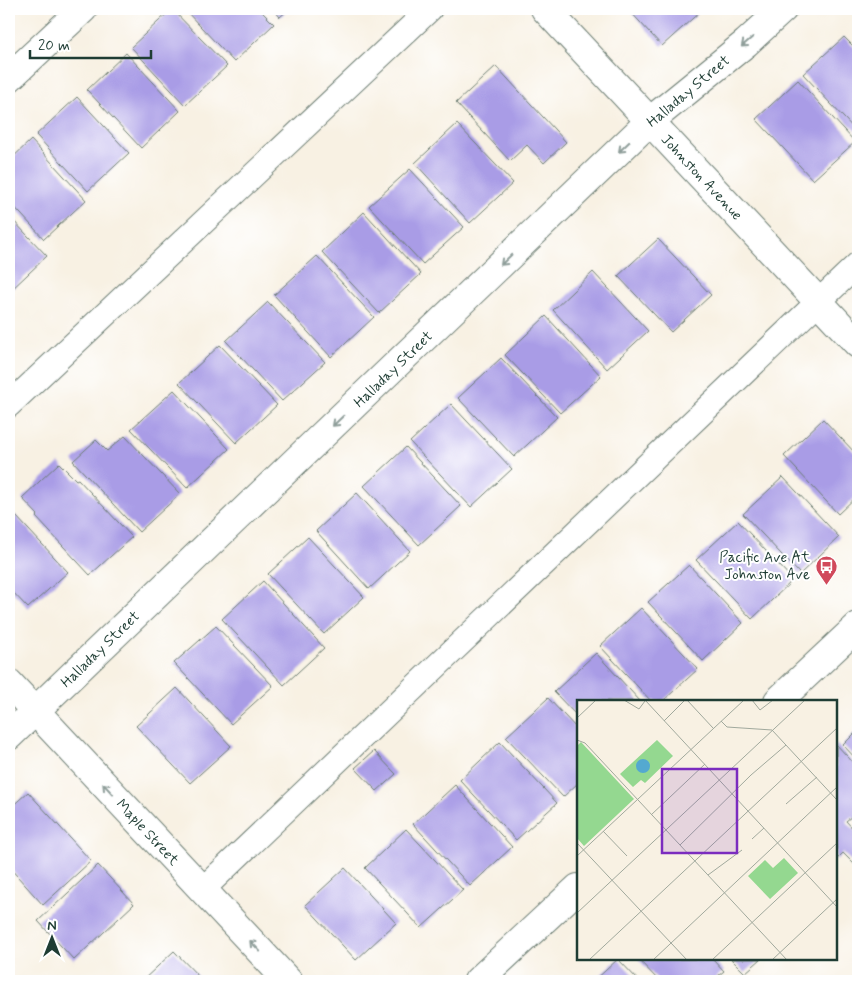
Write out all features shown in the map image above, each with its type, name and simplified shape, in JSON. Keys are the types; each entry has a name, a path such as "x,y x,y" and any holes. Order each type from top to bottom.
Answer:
{"street":[{"path":"9,78 83,9"},
{"name":"Johnston Avenue","path":"545,9 858,344"},
{"name":"Halladay Street","path":"9,736 650,122 746,43 783,9"},
{"path":"779,700 858,626"},
{"name":"Maple Street","path":"9,683 288,981"},
{"path":"478,981 577,889"}],"lane":[{"path":"9,405 430,9"},
{"path":"202,890 858,264"}],"building":[{"path":"172,9 227,66 185,105 131,47"},
{"path":"184,9 259,9 274,24 234,62"},
{"path":"273,9 289,9 280,17"},
{"path":"628,9 703,9 662,46"},
{"path":"844,37 858,51 858,133 803,74"},
{"path":"126,53 180,111 141,148 87,90"},
{"path":"496,66 566,142 544,163 527,145 510,161 456,103"},
{"path":"798,80 855,142 813,180 756,119"},
{"path":"77,97 129,153 88,191 36,135"},
{"path":"457,124 513,183 470,223 415,163"},
{"path":"31,140 86,200 44,239 9,201 9,161"},
{"path":"410,169 464,227 423,264 369,206"},
{"path":"364,212 421,274 379,313 322,252"},
{"path":"9,216 47,256 9,292"},
{"path":"658,239 711,295 671,332 618,276"},
{"path":"317,256 374,317 331,357 274,295"},
{"path":"593,272 648,331 607,369 553,310"},
{"path":"268,302 325,362 282,401 226,341"},
{"path":"546,316 601,376 560,413 505,355"},
{"path":"220,345 277,405 236,443 179,383"},
{"path":"501,358 557,417 514,457 458,398"},
{"path":"174,390 229,449 187,488 131,429"},
{"path":"451,404 512,469 471,507 410,442"},
{"path":"823,419 858,456 858,495 838,514 784,456"},
{"path":"125,436 180,494 139,532 73,461 96,440 107,451"},
{"path":"406,447 461,506 419,545 364,486"},
{"path":"59,463 76,480 78,479 132,537 90,575 36,517 38,515 22,498"},
{"path":"783,477 839,537 800,574 743,514"},
{"path":"357,493 410,551 369,589 316,531"},
{"path":"15,515 68,572 28,608 9,588 9,521"},
{"path":"738,521 793,580 752,619 696,560"},
{"path":"308,537 364,597 324,634 268,574"},
{"path":"689,565 743,623 703,661 648,602"},
{"path":"263,581 324,648 284,685 222,619"},
{"path":"641,608 698,669 664,700 650,700 600,646"},
{"path":"216,626 273,686 231,724 174,663"},
{"path":"596,653 639,700 577,700 577,716 554,692"},
{"path":"177,688 231,746 190,783 136,726"},
{"path":"548,698 577,729 577,784 563,797 506,737"},
{"path":"858,730 858,761 843,745"},
{"path":"500,742 557,803 516,840 460,780"},
{"path":"837,745 858,768 858,822 852,816 846,821 858,834 858,868 843,853 837,859"},
{"path":"374,751 396,774 377,791 355,768"},
{"path":"455,785 512,847 470,886 413,824"},
{"path":"28,792 91,861 43,905 9,867 9,809"},
{"path":"406,829 463,890 421,928 365,868"},
{"path":"98,865 134,904 74,960 38,921"},
{"path":"345,868 396,923 356,960 305,905"},
{"path":"174,951 203,981 142,981"},
{"path":"619,960 639,981 594,981"},
{"path":"639,960 714,960 724,971 712,981 659,981"},
{"path":"732,960 760,960 745,973"}],"place":[{"name":"Pacific Ave At Johnston Ave","path":"826,585"}]}
